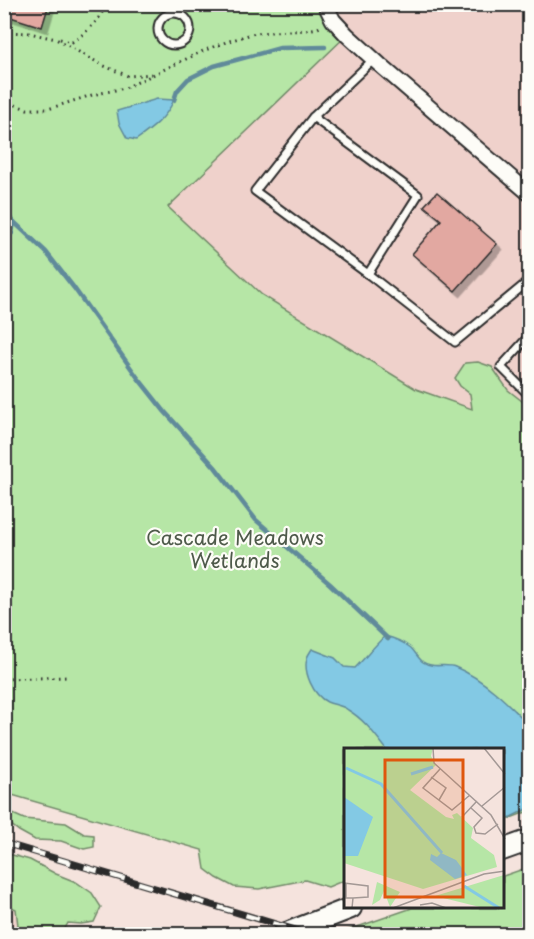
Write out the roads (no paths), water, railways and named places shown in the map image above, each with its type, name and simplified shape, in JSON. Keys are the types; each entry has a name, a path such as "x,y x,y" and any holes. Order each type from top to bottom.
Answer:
{"street":[{"path":"325,4 333,20 347,35 530,194"},
{"path":"504,849 530,840"},
{"path":"285,934 348,909"}],"lane":[{"path":"174,4 174,14"},
{"path":"174,14 183,16 190,29 183,42 173,45 164,41 159,27 164,17 174,14"},
{"path":"374,59 313,117 255,191 368,274 455,342 530,280"},
{"path":"313,117 418,195 368,274"},
{"path":"530,335 501,367 528,394 530,392"}],"water":[{"path":"157,99 174,100 158,123 136,140 127,138 119,123 117,111"},
{"path":"385,636 408,646 427,664 455,667 486,685 529,725 529,808 504,819 504,748 385,748 360,718 343,707 327,702 317,694 310,683 306,664 312,649 335,658 344,667 355,668"}],"waterway":[{"path":"174,100 177,91 188,79 214,66 280,48 325,47"},
{"path":"4,211 46,252 138,378 165,412 215,467 256,520 330,584 388,639"},
{"path":"4,240 12,233 14,222"}],"railway":[{"path":"4,843 309,934"}],"park label":[{"name":"Cascade Meadows Wetlands","path":"235,548"}]}
